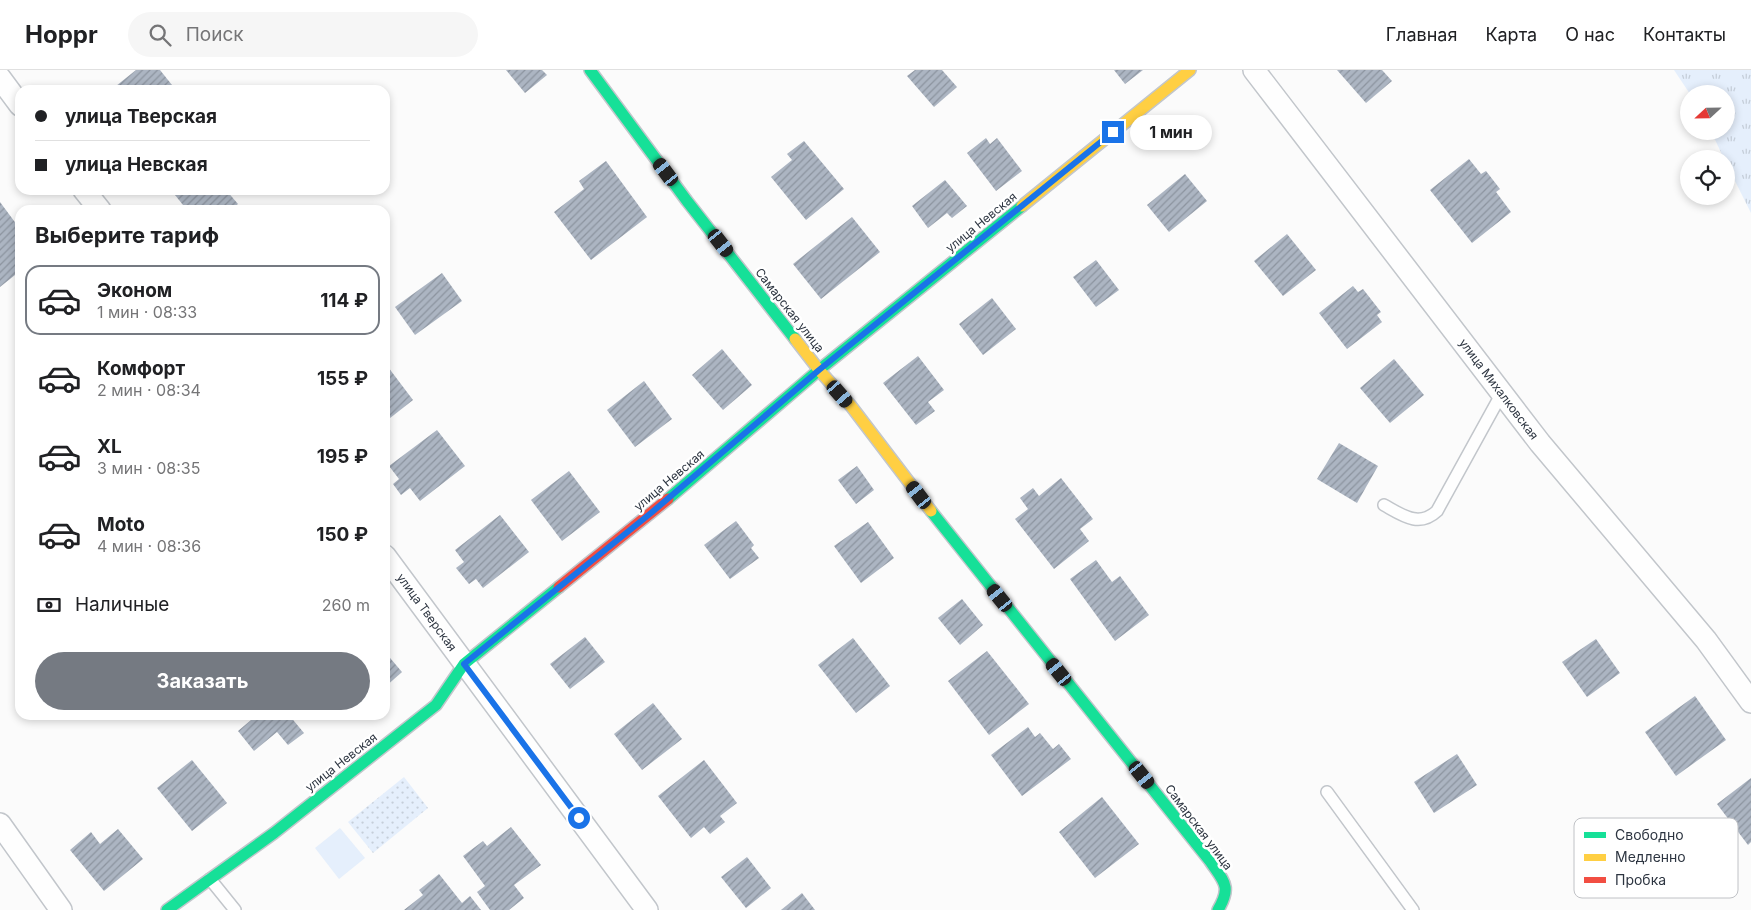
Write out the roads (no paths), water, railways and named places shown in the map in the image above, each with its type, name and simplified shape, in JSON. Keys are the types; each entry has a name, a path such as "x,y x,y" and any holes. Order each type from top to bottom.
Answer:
{"street":[{"name":"Самарская улица","path":"590,70 687,201 819,370 851,406 952,539 1210,861 1223,881 1226,896 1218,910"},
{"name":"улица Невская","path":"167,910 274,833 436,706 464,664 651,513 819,370 1190,70"},
{"name":"улица Михалковская","path":"1254,70 1540,443 1706,640 1751,702"},
{"path":"0,78 15,98"},
{"path":"88,195 96,205"},
{"name":"улица Тверская","path":"390,563 647,910"},
{"path":"0,824 61,910"}],"lane":[{"path":"1384,505 1414,520 1424,520 1437,511 1502,393"},
{"path":"1327,792 1413,910"},
{"path":"210,879 235,910"}]}
